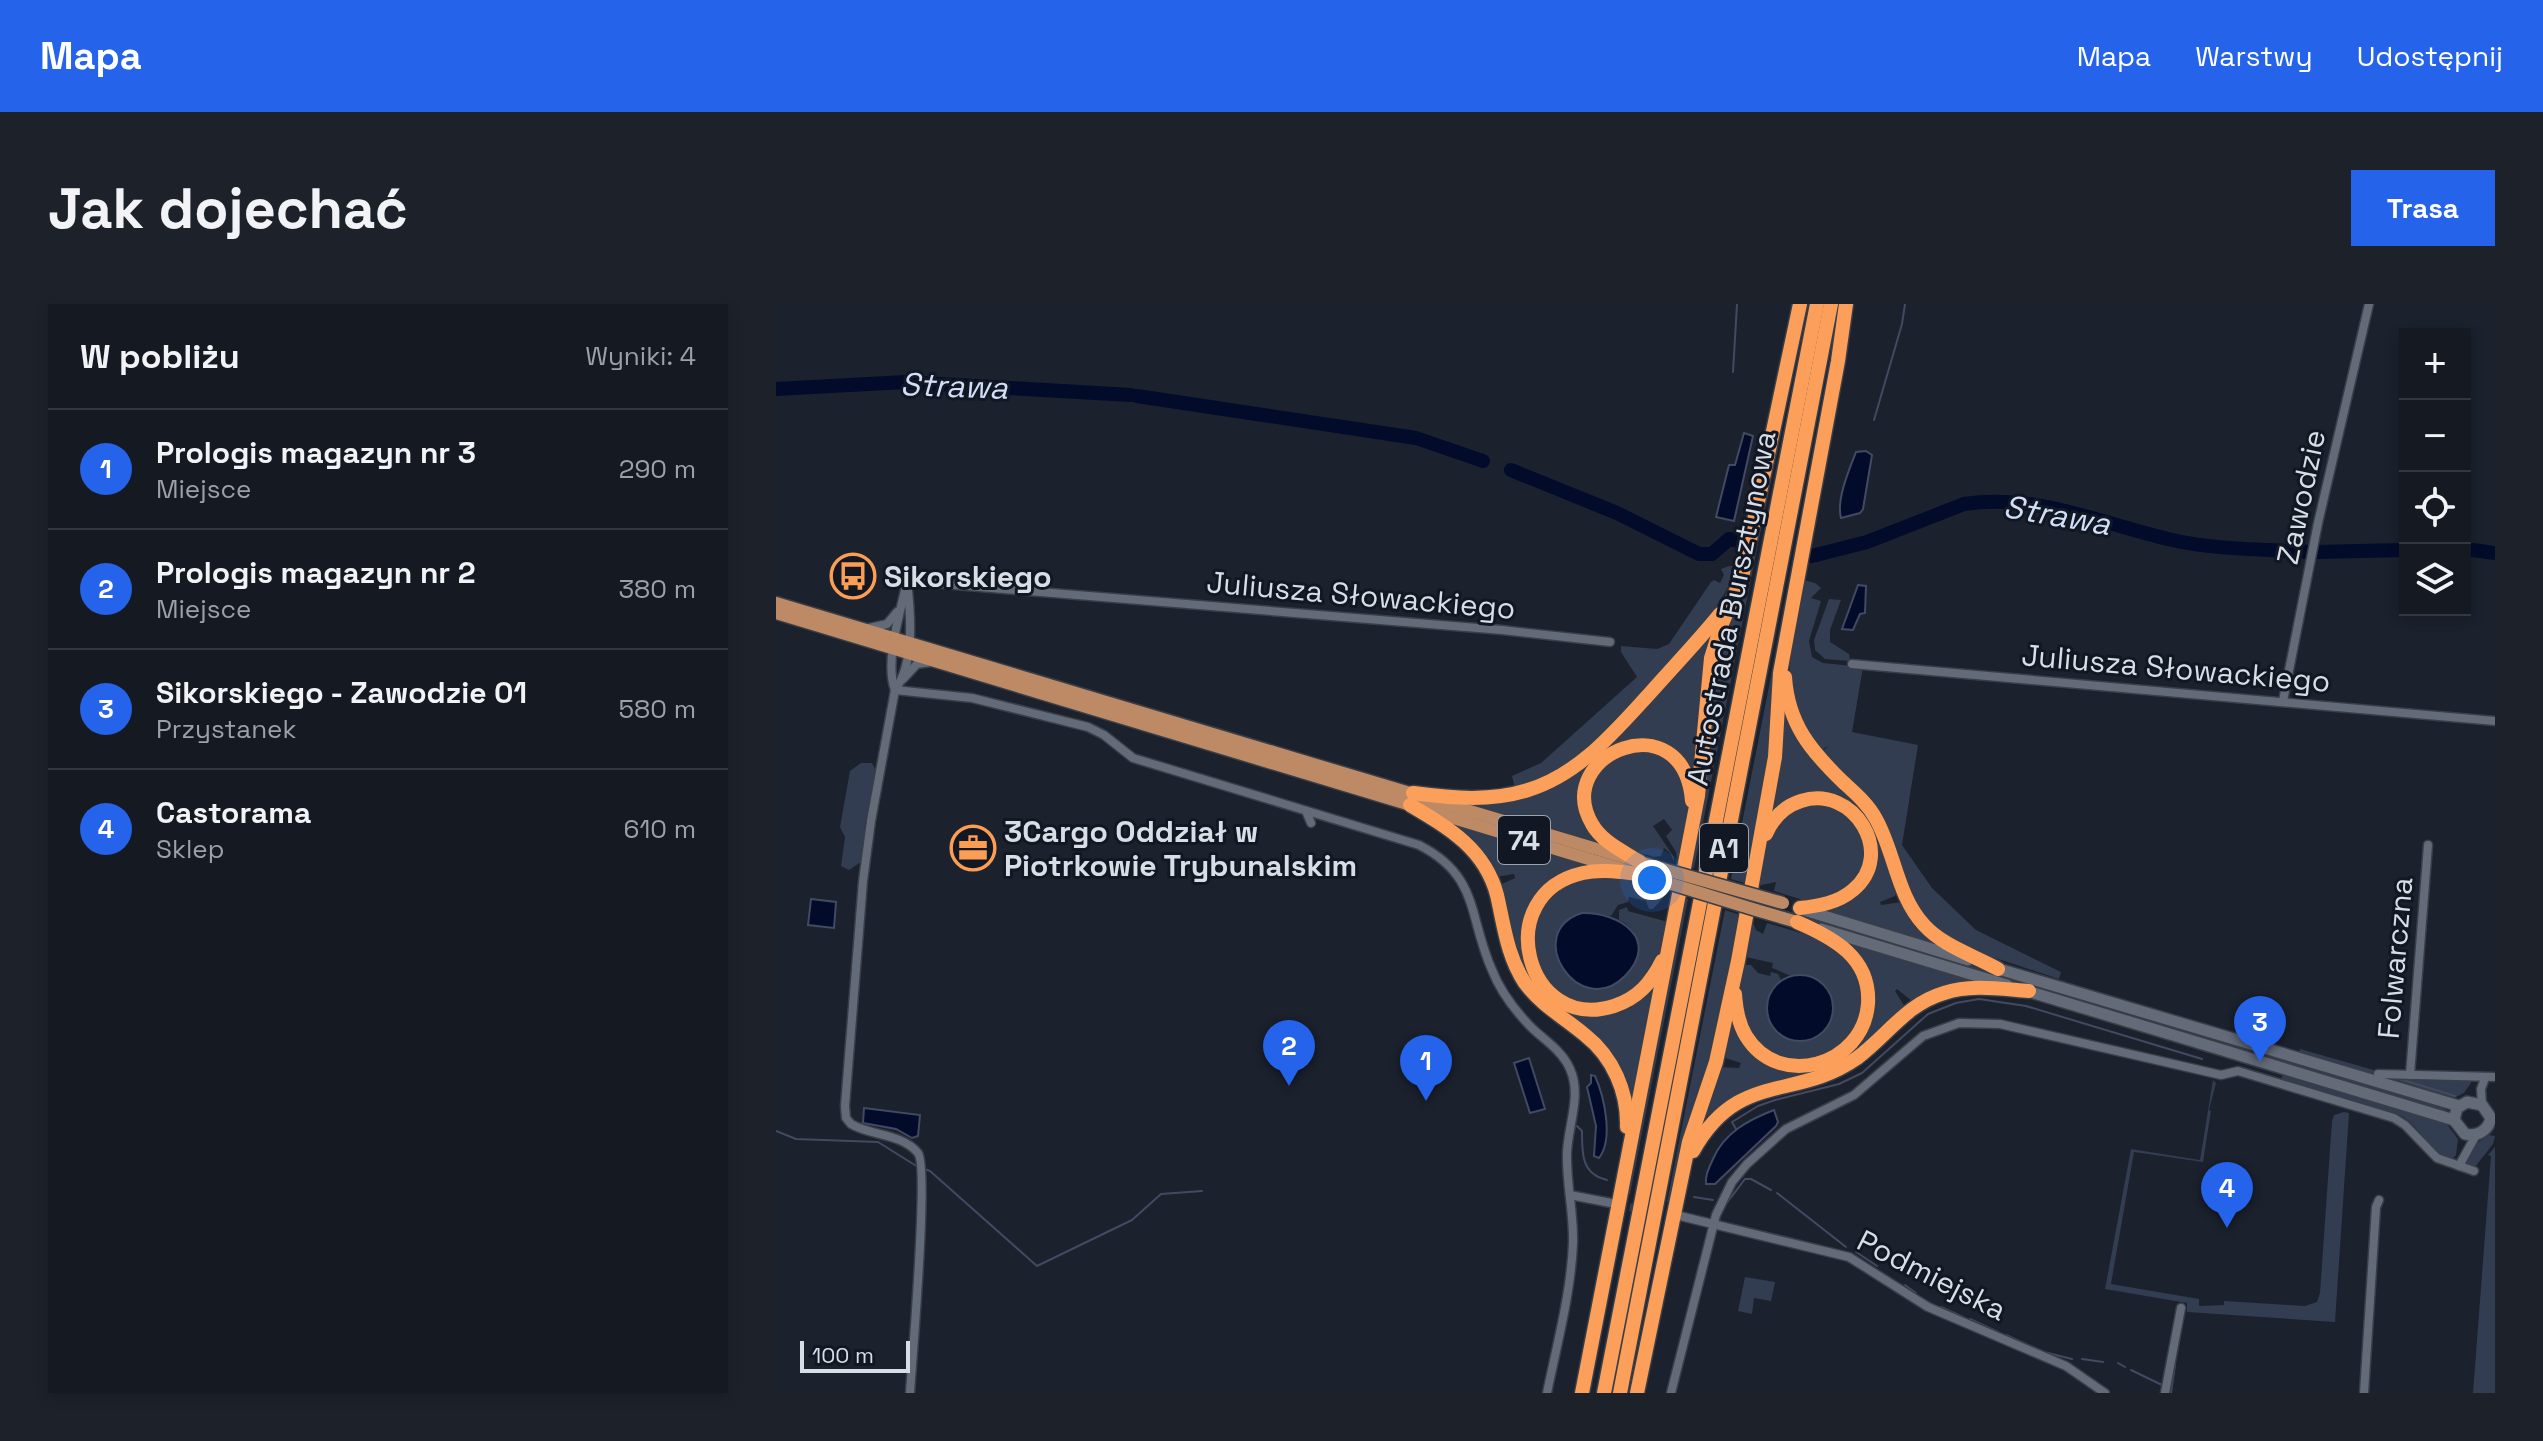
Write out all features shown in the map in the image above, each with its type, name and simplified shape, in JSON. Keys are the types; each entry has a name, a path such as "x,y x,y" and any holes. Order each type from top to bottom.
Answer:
{"highway":[{"path":"1582,1393 1703,764 1711,658 1742,577 1800,304"},
{"name":"Autostrada Bursztynowa","path":"1604,1393 1817,304"},
{"name":"Autostrada Bursztynowa","path":"1620,1393 1831,304"},
{"path":"1637,1393 1681,1177 1689,1142 1716,1062 1759,853 1775,757 1778,688 1846,304"},
{"path":"1411,799 1496,796 1531,789 1564,774 1586,759 1636,708 1705,633 1735,595"},
{"path":"1786,641 1786,685 1795,723 1812,750 1874,814 1913,912 1941,940 1998,969"},
{"path":"1639,868 1606,840 1592,824 1586,809 1588,784 1595,768 1606,755 1633,745 1655,747 1671,755 1681,765 1689,781 1691,824"},
{"path":"1759,853 1770,826 1781,812 1798,802 1814,798 1845,805 1867,831 1869,864 1864,878 1853,891 1799,915"},
{"path":"1411,799 1455,832 1479,857 1496,893 1511,955 1523,979 1536,997 1593,1042 1615,1071 1627,1116 1625,1161"},
{"path":"1639,868 1580,873 1562,880 1545,893 1530,919 1527,945 1533,971 1552,994 1568,1003 1588,1009 1613,1006 1637,995 1651,982 1663,959 1671,930"},
{"path":"1735,977 1740,1024 1747,1038 1764,1055 1789,1064 1811,1065 1825,1063 1847,1049 1863,1027 1868,996 1866,977 1858,962 1844,947 1799,915"},
{"path":"1681,1177 1707,1128 1733,1103 1758,1092 1834,1071 1857,1058 1908,1011 1928,998 1973,988 2029,991"}],"main road":[{"name":"74","path":"776,603 864,628 941,663 1097,706"},
{"name":"74","path":"776,613 901,645 1639,868"},
{"path":"1639,868 1783,903 1799,915 2029,991 2454,1120 2469,1135 2485,1132 2490,1121 2479,1109 1998,969 1799,915 1756,910 1669,877"},
{"path":"2454,1120 2479,1109"}],"street":[{"name":"Zawodzie","path":"2283,701 2318,523 2369,304"},
{"name":"Juliusza Słowackiego","path":"907,581 1610,642"},
{"path":"902,679 902,604 907,581"},
{"path":"895,690 892,681 901,645 907,581"},
{"path":"864,628 887,624 902,604"},
{"path":"910,1393 922,1168 917,1152 898,1139 856,1128 848,1121 846,1112 863,881 895,690 917,664 941,663"},
{"name":"Juliusza Słowackiego","path":"1852,664 2495,721"},
{"path":"895,690 972,698 1088,727 1104,735 1133,758 1419,845 1440,857 1459,876 1469,896 1486,956 1500,987 1517,1012 1563,1056 1572,1071 1575,1087 1567,1155 1573,1227 1571,1263 1547,1393"},
{"path":"1306,811 1311,823"},
{"name":"Folwarczna","path":"2410,1075 2428,845"},
{"path":"1671,1393 1720,1201 1732,1182 1777,1136 1798,1121 1854,1095 1923,1036 1959,1023 2000,1024 2221,1075 2238,1071 2394,1118 2437,1158 2474,1171"},
{"name":"Folwarczna","path":"2378,1074 2490,1077"},
{"path":"2479,1109 2481,1089 2490,1077"},
{"path":"2459,1166 2462,1131"},
{"path":"2459,1166 2485,1132"},
{"path":"1570,1195 1611,1203"},
{"path":"2364,1393 2376,1207 2379,1200"},
{"name":"Podmiejska","path":"1680,1216 1849,1257 1928,1307 2066,1366 2105,1393"},
{"path":"2165,1393 2181,1308"}],"shaded area":[{"path":"1805,304 1694,868 1688,866 1712,678"},
{"path":"1820,428 1748,884 1731,879"},
{"path":"1744,433 1753,436 1734,521 1716,517 1729,465 1735,465"},
{"path":"1866,451 1872,455 1863,509 1860,513 1841,518 1842,494 1850,467 1856,452"},
{"path":"1737,567 1708,619 1608,730 1581,756 1564,767 1515,788 1512,776 1541,763 1637,677 1621,652 1621,646 1657,649 1669,644 1711,582 1720,583 1724,575 1721,569"},
{"path":"1803,580 1821,588 1811,598 1821,601 1809,641 1812,657 1823,663 1863,667 1852,732 1918,745 1902,845 1932,888 1976,930 2061,972 2059,979 1968,949 1939,932 1912,901 1890,845 1820,754 1828,746 1818,752 1794,708 1790,654"},
{"path":"1858,585 1866,586 1865,613 1860,614 1853,630 1842,629"},
{"path":"1829,599 1841,600 1830,630 1830,642 1849,654 1850,661 1825,659 1815,650 1814,640"},
{"path":"1703,639 1713,641 1696,779 1687,765 1625,741 1609,749 1598,760 1581,792 1610,847 1457,802 1546,787"},
{"path":"1782,696 1790,727 1797,739 1864,811 1873,826 1897,891 1895,896 1880,902 1881,905 1902,902 1947,949 1818,910 1867,883 1861,813 1839,798 1817,793 1794,798 1771,812"},
{"path":"1639,750 1657,754 1675,765 1689,806 1679,863 1666,836 1672,830 1664,819 1653,826 1674,861 1664,848 1661,856 1654,857 1623,846 1609,835 1595,813 1592,788 1596,776 1603,766 1615,758"},
{"path":"861,763 872,763 876,771 861,862 849,870 841,866 845,837 840,827 850,771"},
{"path":"1810,803 1837,808 1854,823 1862,837 1864,852 1862,867 1855,880 1828,897 1810,900 1774,891 1776,882 1757,886 1767,840 1785,814"},
{"path":"1455,824 1596,867 1562,877 1534,900 1531,975 1590,1014 1659,978 1632,1112 1625,1083 1543,999 1515,955 1500,885 1515,878 1514,874 1495,877"},
{"path":"1583,877 1615,877 1649,887 1653,890 1652,900 1667,893 1653,909 1649,909 1646,901 1629,897 1628,902 1618,905 1611,916 1590,913 1572,916 1556,948 1562,967 1574,981 1603,986 1624,978 1636,952 1635,935 1619,920 1619,910 1627,907 1628,911 1668,922 1658,961 1628,995 1593,1004 1572,1000 1553,988 1535,961 1535,918 1552,893"},
{"path":"1683,898 1688,899 1630,1194 1623,1193"},
{"path":"811,899 836,902 834,928 808,925"},
{"path":"1704,904 1709,905 1614,1393 1608,1393"},
{"path":"1764,904 2446,1108 2445,1112 1764,907"},
{"path":"1725,910 1743,916 1720,1024 1671,1202 1667,1202"},
{"path":"1582,913 1609,917 1631,930 1637,940 1639,950 1635,963 1625,976 1607,987 1590,988 1575,981 1563,969 1557,953 1557,937 1564,923"},
{"path":"1751,918 1756,930 1763,934 1767,923 1799,932 1833,946 1853,963 1862,994 1858,1020 1849,1037 1835,1049 1817,1057 1799,1059 1780,1056 1762,1047 1748,1031 1740,1007 1742,965 1751,965 1758,973 1770,976 1771,972 1778,974 1781,980 1778,1032 1795,1041 1829,990 1816,980 1790,975 1772,968 1773,963 1746,957"},
{"path":"1840,940 1992,985 1912,1001 1897,989 1895,991 1905,1007 1840,1064 1763,1087 1696,1137 1720,1067 1739,1068 1741,1063 1722,1057 1731,1012 1751,1052 1823,1067 1873,1011"},
{"path":"1794,975 1806,975 1818,980 1828,990 1833,1008 1831,1021 1818,1036 1806,1041 1794,1041 1782,1036 1772,1026 1767,1014 1767,1002 1772,990 1782,980"},
{"path":"2300,1049 2377,1071 2471,1080 2471,1083 2464,1093 2452,1099 2298,1054"},
{"path":"1529,1058 1545,1109 1530,1113 1514,1063"},
{"path":"2283,1074 2446,1123 2458,1139 2456,1155 2452,1159 2438,1152 2402,1116 2281,1080"},
{"path":"1591,1075 1595,1076 1598,1084 1606,1117 1606,1140 1599,1158 1594,1156 1596,1126 1587,1087 1591,1083"},
{"path":"2213,1080 2216,1083 2209,1110 2203,1162 2134,1152 2111,1284 2199,1299 2199,1306 2224,1305 2224,1301 2305,1306 2317,1302 2332,1121 2334,1115 2344,1112 2349,1113 2335,1322 2187,1312 2187,1303 2105,1289 2131,1149 2200,1160"},
{"path":"864,1108 920,1115 918,1136 912,1138 896,1129 863,1123"},
{"path":"1774,1110 1778,1122 1776,1126 1715,1184 1706,1184 1709,1168 1730,1135 1746,1123"},
{"path":"2489,1135 2495,1136 2493,1144 2475,1167 2467,1164 2471,1150"},
{"path":"2495,1147 2495,1393 2473,1393 2491,1156 2488,1155"},
{"path":"1745,1277 1775,1282 1771,1301 1754,1298 1752,1314 1738,1311"}],"waterway":[{"path":"1733,372 1737,304"},
{"path":"1874,420 1905,304"},
{"name":"Strawa","path":"776,389 905,382 1131,395"},
{"name":"Strawa","path":"1137,396 1416,438 1483,461"},
{"name":"Strawa","path":"1511,470 1617,513 1699,554 1712,554 1729,539 1740,541"},
{"name":"Strawa","path":"1812,556 1867,542 1964,504 1990,502 2067,511 2185,543 2309,552"},
{"name":"Strawa","path":"2317,552 2399,550"},
{"name":"Strawa","path":"2471,550 2495,553"},
{"path":"1736,1129 1732,1122 1758,1106 1839,1084 1862,1073 1928,1014 1956,1003 1979,999 2026,1006 2202,1059"},
{"path":"2400,1079 2455,1096"},
{"path":"1577,1126 1582,1131 1583,1155 1588,1168 1607,1180"},
{"path":"776,1131 796,1139 878,1142 918,1167"},
{"path":"924,1169 1037,1266 1132,1220 1161,1194 1202,1191"},
{"path":"1726,1204 1745,1179 1771,1190"},
{"path":"1777,1193 1846,1247"},
{"path":"1694,1197 1713,1200"},
{"path":"1856,1252 1877,1266"},
{"path":"1905,1285 1916,1293"},
{"path":"1923,1299 1932,1304"},
{"path":"1941,1307 1963,1317"},
{"path":"1970,1319 1998,1332"},
{"path":"2006,1335 2044,1352 2072,1359"},
{"path":"2082,1359 2103,1362"},
{"path":"2118,1363 2125,1367"},
{"path":"2171,1393 2175,1365"},
{"path":"2131,1370 2162,1385"}],"tunnel":[{"path":"1618,1205 1675,1215"}],"place":[{"name":"Sikorskiego","path":"853,576"},
{"name":"3Cargo Oddział w Piotrkowie Trybunalskim","path":"973,848"},
{"name":"Sikorskiego - Zawodzie 01","path":"2260,1062"},
{"name":"Prologis magazyn nr 2","path":"1289,1086"},
{"name":"Prologis magazyn nr 3","path":"1426,1101"},
{"name":"Castorama","path":"2227,1228"}]}
